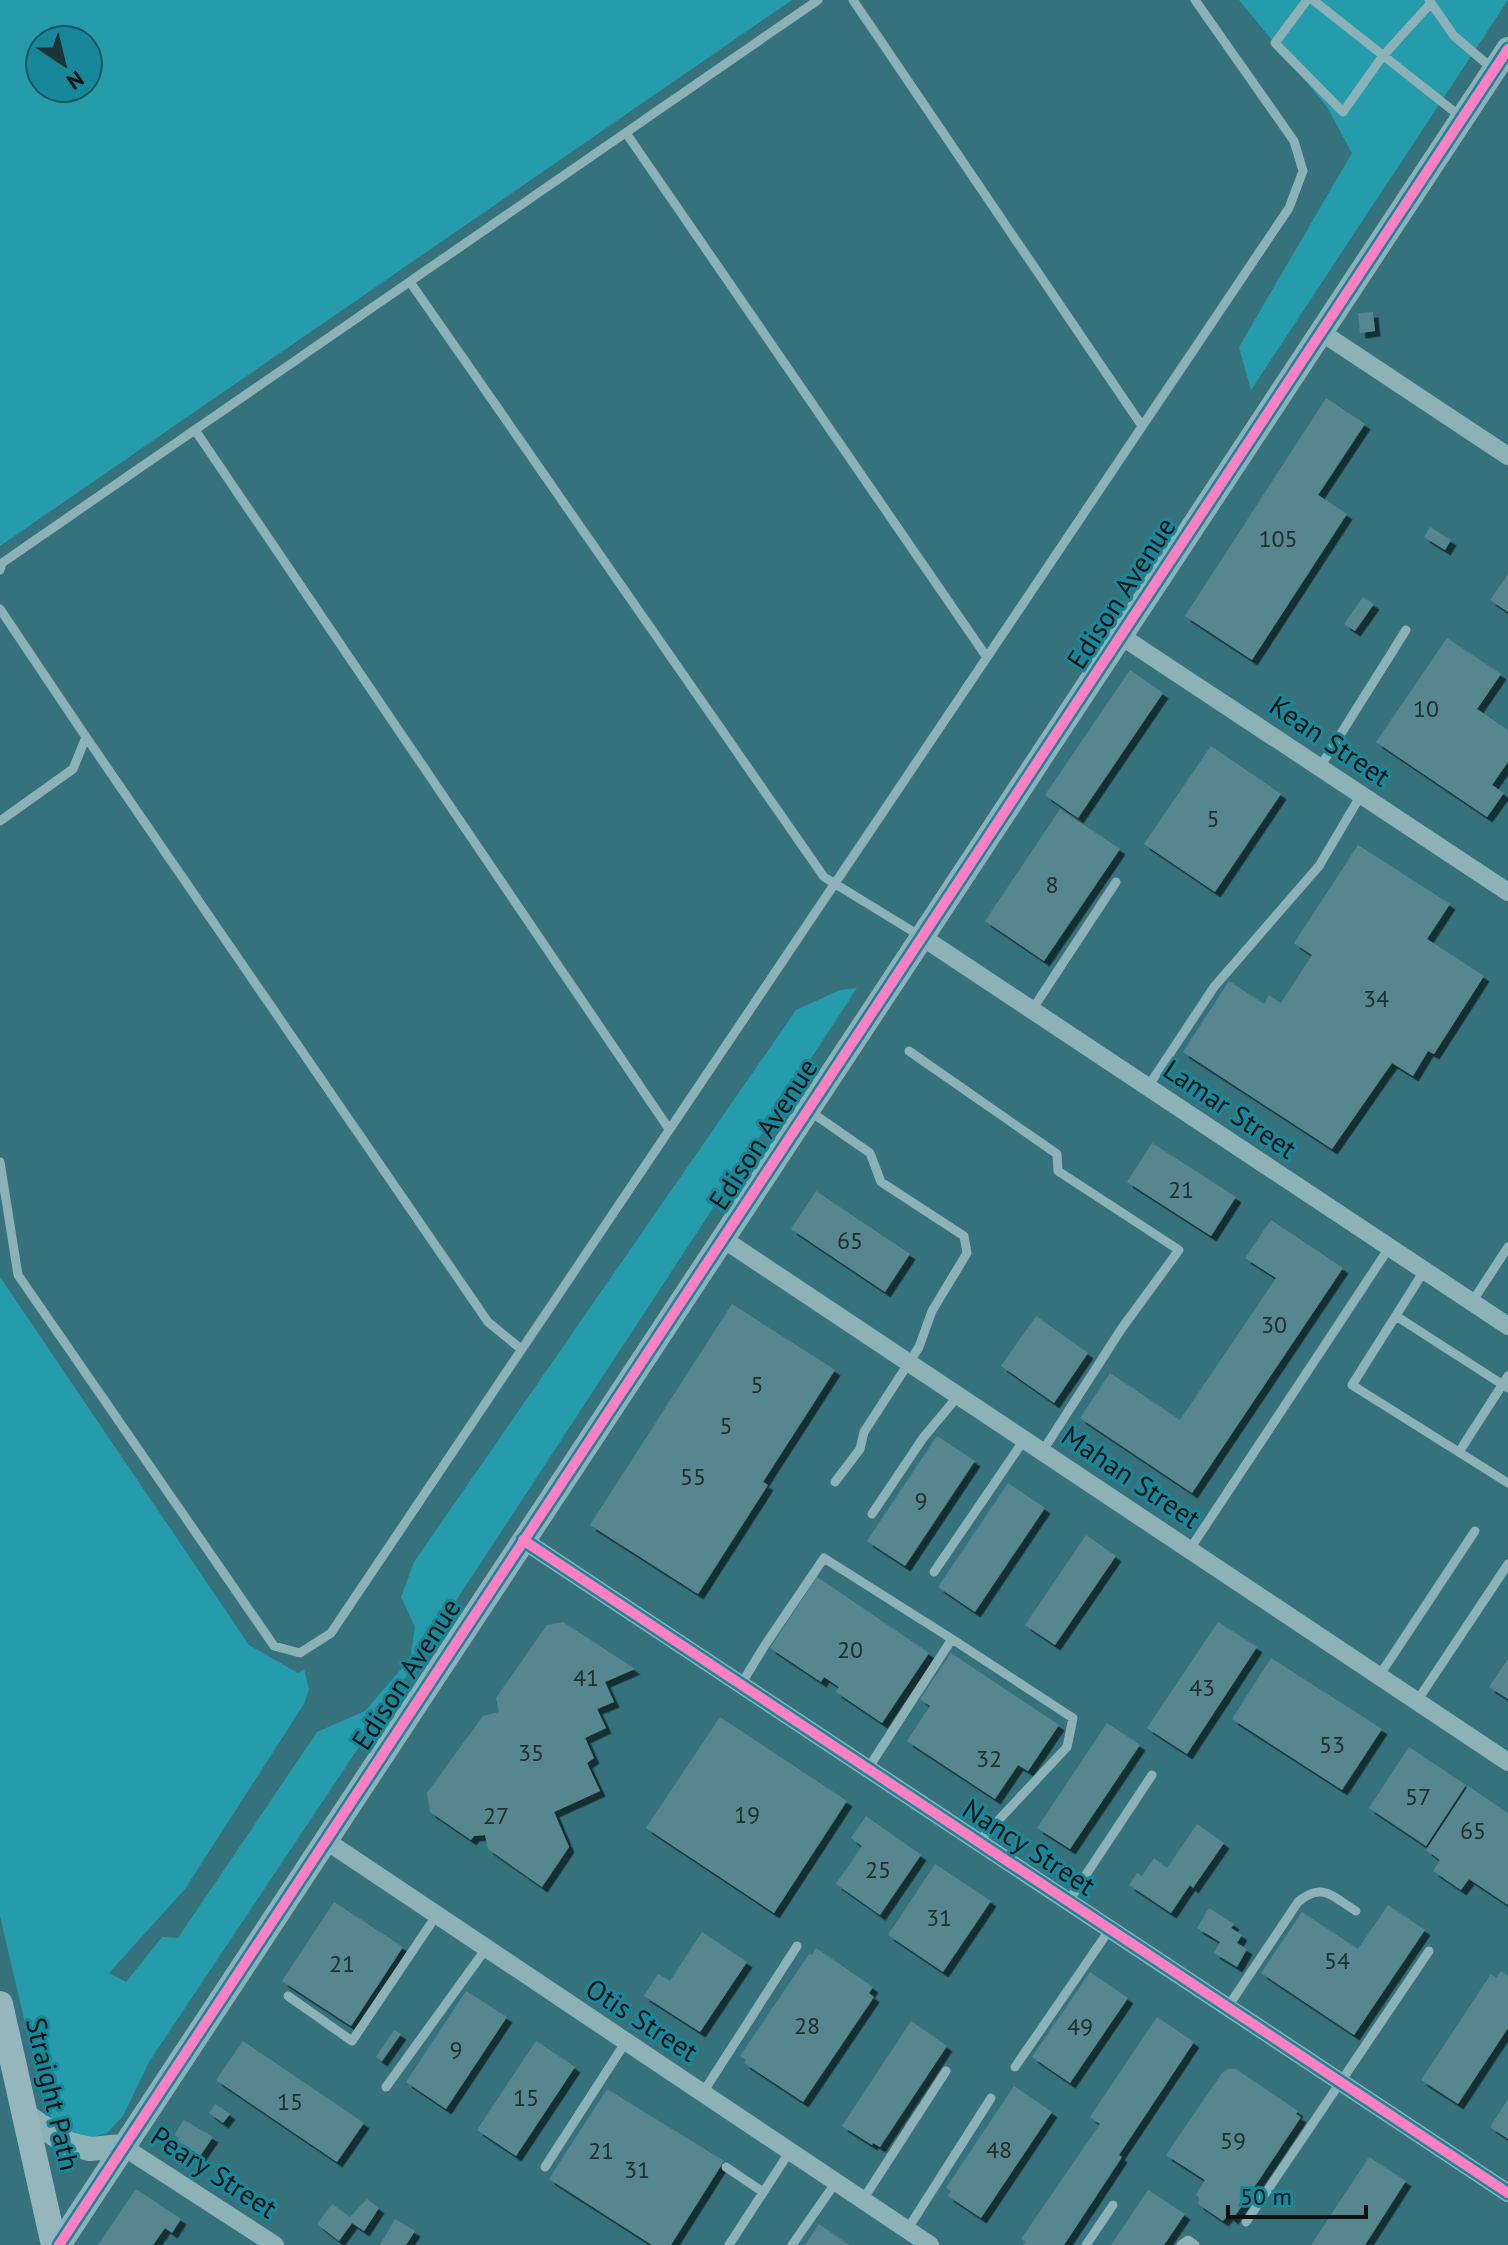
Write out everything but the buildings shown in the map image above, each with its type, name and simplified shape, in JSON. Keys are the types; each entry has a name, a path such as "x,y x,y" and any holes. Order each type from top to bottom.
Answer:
{"main road":[{"name":"Straight Path","path":"0,2004 56,2245"}],"street":[{"name":"Edison Avenue","path":"56,2245 1508,49"},
{"path":"1321,332 1508,456"},
{"name":"Kean Street","path":"1121,636 1508,892"},
{"name":"Lamar Street","path":"922,937 1508,1326"},
{"name":"Mahan Street","path":"723,1239 1508,1762"},
{"name":"Nancy Street","path":"523,1540 1508,2193"},
{"name":"Otis Street","path":"325,1840 485,1950 930,2245"},
{"path":"26,2116 69,2144 90,2149 122,2146"},
{"name":"Peary Street","path":"122,2146 275,2245"}],"lane":[{"path":"0,570 2,563 818,0"},
{"path":"853,0 1142,426"},
{"path":"0,1162 18,1275 274,1646 300,1653 331,1633 1289,208 1303,171 1294,141 1195,0"},
{"path":"1307,0 1275,43 1343,112 1382,57 1430,1 1454,36 1494,70"},
{"path":"1313,0 1463,119"},
{"path":"626,133 986,656"},
{"path":"410,282 824,877 922,937"},
{"path":"195,430 669,1129"},
{"path":"0,609 488,1322 521,1349"},
{"path":"1320,767 1406,630"},
{"path":"0,821 73,769 86,737"},
{"path":"1147,1088 1214,987 1319,866 1361,795"},
{"path":"1031,1010 1116,882"},
{"path":"909,1051 1057,1154 1058,1171 1179,1250 1122,1328 1042,1452"},
{"path":"807,1110 870,1153 881,1182 964,1236 967,1253 932,1311 919,1347 864,1432 860,1449 835,1482"},
{"path":"1472,1302 1508,1247"},
{"path":"1190,1549 1389,1248"},
{"path":"1424,1271 1352,1385 1508,1483"},
{"path":"1396,1316 1506,1383 1459,1452"},
{"path":"872,1514 923,1438 958,1396"},
{"path":"934,1572 1024,1440"},
{"path":"1379,1676 1475,1531"},
{"path":"740,1686 824,1558 1073,1718 1067,1747 978,1842"},
{"path":"1417,1701 1508,1564"},
{"path":"867,1770 952,1639"},
{"path":"1068,1902 1152,1775"},
{"path":"1227,2008 1298,1902 1310,1891 1323,1891 1356,1911"},
{"path":"288,1996 352,2041 436,1916"},
{"path":"1015,2067 1110,1929"},
{"path":"702,2094 797,1946"},
{"path":"386,2087 485,1950"},
{"path":"1246,2222 1429,1951"},
{"path":"545,2167 625,2043"},
{"path":"862,2201 946,2071"},
{"path":"907,2230 991,2098"},
{"path":"729,2245 790,2151"},
{"path":"726,2167 763,2192"},
{"path":"792,2245 836,2182"},
{"path":"1086,2245 1113,2205"},
{"path":"1181,2245 1188,2240 1195,2245"}],"shaded area":[{"path":"0,0 792,0 0,546"},
{"path":"1239,0 1508,0 1251,390 1239,347 1352,153 1327,107"},
{"path":"857,988 425,1648 149,2062 123,2116 107,2133 86,2139 54,2123 44,2104 0,1916 0,1277 249,1645 298,1673 304,1669 309,1689 304,1704 185,1889 109,1973 126,1982 162,1937 178,1938 317,1732 365,1711 410,1659 415,1627 401,1597 414,1562 796,1010 840,990"}],"cycle path":[{"path":"59,2245 1508,49"},
{"path":"523,1540 1508,2193"}]}
